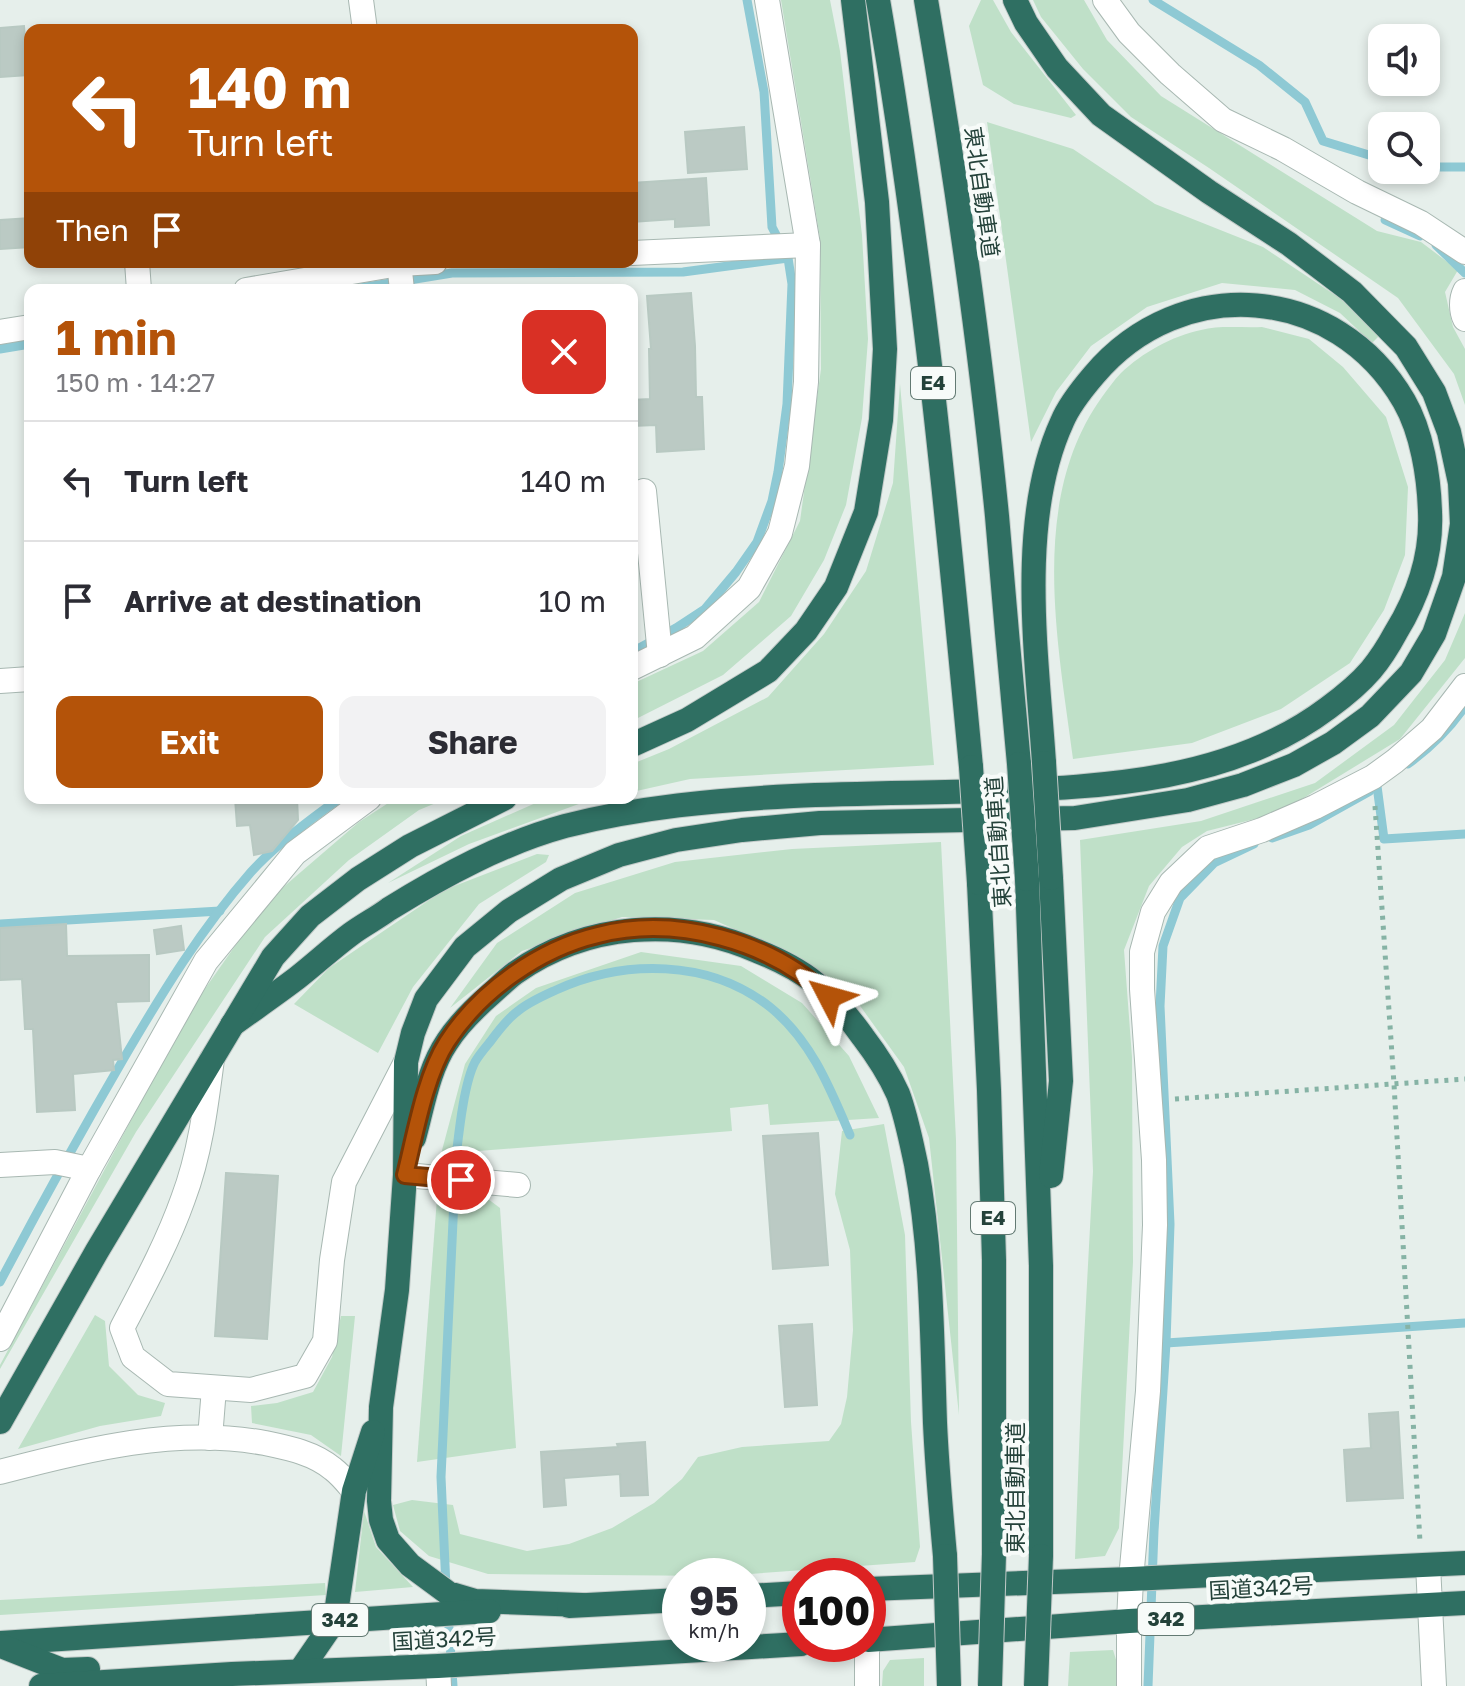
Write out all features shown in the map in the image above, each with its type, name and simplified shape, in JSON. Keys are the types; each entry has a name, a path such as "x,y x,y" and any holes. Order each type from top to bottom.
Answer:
{"highway":[{"path":"638,742 687,720 768,671 806,631 836,587 866,512 881,420 885,349 877,202 853,0"},
{"name":"東北自動車道","path":"878,0 929,341 971,767 979,883 994,1260 994,1554 990,1686"},
{"name":"東北自動車道","path":"926,0 957,189 996,515 1019,764 1039,878 1041,1556 1036,1686"},
{"path":"582,1605 475,1601 448,1593 410,1565 388,1540 381,1520 381,1407 397,1290 405,1175 406,1062 426,999 465,947 509,911 561,879 619,855 676,840 820,823 1075,818 1188,800 1243,785 1294,765 1333,743 1370,716 1411,673 1434,634 1454,577 1462,524 1460,483 1449,432 1434,392 1406,347 1352,292 1289,244 1101,115 1057,68 1026,23 1015,0"},
{"name":"E4","path":"232,1025 353,933 406,899 457,870 563,827 676,805 728,800 795,796 1075,788 1164,776 1215,764 1262,748 1303,727 1369,673 1388,646 1409,610 1424,570 1431,530 1429,486 1421,445 1407,405 1382,371 1354,343 1317,321 1275,307 1229,304 1185,312 1142,331 1110,355 1063,419 1045,467 1036,518 1034,587 1044,763 1039,878"},
{"path":"0,1422 97,1251 273,957 310,916 358,879 410,846 493,804"},
{"path":"405,1175 433,1067 447,1041 476,1006 515,973 554,950 598,934 644,928 691,931 737,942 779,960 813,981 846,1013 876,1054 898,1094 912,1144 929,1255 933,1307 935,1427 945,1556 949,1686"},
{"path":"300,1671 335,1620 354,1491 381,1407"},
{"name":"国道342号","path":"886,1588 1465,1563"},
{"name":"国道342号","path":"0,1644 662,1601"},
{"name":"国道342号","path":"886,1641 1129,1621 1465,1603"},
{"path":"0,1644 62,1670 206,1663 232,1674"},
{"name":"国道342号","path":"41,1686 300,1671 438,1676 782,1646"}],"street":[{"path":"361,0 364,24"},
{"path":"638,665 695,637 749,588 780,533 797,466 806,382 808,245 767,0"},
{"path":"1105,0 1129,33 1223,120 1421,223 1465,252"},
{"path":"638,253 808,245"},
{"path":"280,284 371,268"},
{"path":"1465,291 1462,312 1465,319"},
{"path":"0,332 24,328"},
{"path":"644,491 660,655"},
{"path":"0,681 24,679"},
{"path":"1129,1686 1131,1579 1148,1391 1155,1225 1142,952 1153,912 1171,883 1208,848 1302,813 1373,777 1432,729 1465,686"},
{"path":"0,1339 89,1169 206,961 295,853 361,804"},
{"path":"212,1058 203,1126 184,1197 156,1264 122,1328 133,1357 168,1384 251,1390 305,1376 325,1341 332,1260 344,1182 406,1062"},
{"path":"0,1165 55,1162 89,1169"},
{"path":"405,1175 518,1185"},
{"path":"210,1438 214,1388"},
{"path":"0,1472 133,1441 180,1437 244,1439 298,1449 333,1468 354,1491"},
{"path":"1428,1565 1434,1686"},
{"path":"867,1686 868,1662"}],"path":[{"path":"1373,777 1420,1542"},
{"path":"1149,1101 1465,1079"}],"green space":[{"path":"781,0 830,0 840,51 862,235 868,339 862,418 846,505 824,560 791,616 723,675 638,718 638,681 703,651 759,602 800,521 821,369 820,238"},
{"path":"981,0 993,0 1011,32 1076,115 1071,118 1014,104 983,85 969,26"},
{"path":"1033,0 1084,0 1107,40 1161,96 1377,231 1421,242 1458,270 1445,292 1453,327 1465,349 1465,405 1454,374 1398,298 1131,117 1083,69 1041,17"},
{"path":"987,122 1073,149 1155,204 1263,247 1350,305 1381,334 1372,343 1340,313 1295,290 1222,283 1147,307 1091,346 1056,392 1031,442"},
{"path":"1262,327 1309,339 1343,367 1386,417 1408,487 1405,555 1384,610 1350,663 1281,709 1192,743 1073,759 1056,621 1054,573 1056,526 1064,481 1079,437 1113,382 1148,352 1179,336 1208,328"},
{"path":"900,384 934,765 690,779 638,791 638,762 669,749 768,697 824,634 866,571 893,483"},
{"path":"1465,613 1465,658 1400,739 1279,813 1207,831 1182,847 1149,886 1124,950 1132,1057 1133,1262 1119,1528 1105,1556 1075,1559 1093,1171 1080,840 1201,821 1315,783 1394,725 1445,660"},
{"path":"387,804 434,804 419,810 349,860 265,937 136,1132 0,1369 190,1010 266,902 359,822"},
{"path":"533,804 579,804 469,844 388,883 461,836"},
{"path":"941,842 956,1140 959,1415 929,1138 904,1067 853,996 792,955 714,920 622,917 522,951 450,1008 497,943 575,893 675,862 792,849"},
{"path":"537,854 549,855 546,862 479,904 413,987 378,1053 294,1004 329,968 444,890"},
{"path":"641,952 741,966 802,1003 849,1056 879,1118 770,1125 768,1104 730,1108 732,1131 441,1154 465,1064 496,1016 536,988"},
{"path":"884,1124 905,1235 911,1422 920,1547 915,1562 886,1564 886,1558 782,1558 782,1572 766,1573 766,1558 662,1558 662,1575 488,1574 429,1556 400,1531 393,1505 412,1500 453,1505 460,1534 527,1551 569,1544 612,1528 654,1503 682,1479 698,1457 742,1447 829,1441 841,1424 847,1397 853,1330 850,1250 835,1194 842,1131"},
{"path":"437,1198 488,1199 500,1208 516,1448 417,1462"},
{"path":"95,1315 105,1321 109,1366 138,1395 165,1403 161,1416 100,1426 18,1449"},
{"path":"341,1316 355,1316 341,1456 311,1435 252,1423 251,1406 277,1403 313,1392 332,1357"},
{"path":"364,1511 376,1547 413,1587 355,1592"},
{"path":"325,1583 326,1595 0,1615 0,1600"},
{"path":"1113,1650 1119,1669 1119,1686 1068,1686 1070,1652"},
{"path":"924,1658 924,1686 882,1686 883,1671 890,1660"}],"building":[{"path":"24,26 24,75 0,77 0,28"},
{"path":"744,127 747,169 688,173 685,132"},
{"path":"706,178 709,225 675,227 675,219 638,222 638,183"},
{"path":"24,218 24,247 0,249 0,220"},
{"path":"691,293 696,397 702,397 704,449 657,452 656,425 638,426 638,400 650,399 651,349 647,296"},
{"path":"235,804 297,804 298,820 272,851 254,855 250,825 237,826"},
{"path":"66,924 67,956 149,955 149,1001 116,1002 122,1059 113,1060 114,1070 73,1074 75,1110 37,1112 33,1029 25,1029 22,979 0,980 0,928"},
{"path":"181,926 184,950 157,954 154,930"},
{"path":"818,1133 828,1265 773,1269 763,1136"},
{"path":"226,1173 278,1176 267,1339 215,1336"},
{"path":"812,1324 817,1405 785,1407 779,1326"},
{"path":"1398,1412 1403,1498 1347,1501 1344,1450 1371,1448 1369,1414"},
{"path":"645,1442 648,1495 621,1496 620,1474 564,1478 566,1505 544,1507 541,1452"}],"waterway":[{"path":"638,649 705,609 736,572 757,542 772,501 778,472 787,404 792,284 788,258 772,227 764,92 747,0"},
{"path":"1153,0 1259,65 1305,102 1323,141 1368,155"},
{"path":"1440,167 1465,167"},
{"path":"1385,220 1420,236"},
{"path":"1436,245 1465,273"},
{"path":"385,284 452,273 683,272 788,258"},
{"path":"0,349 24,345"},
{"path":"1408,764 1439,738 1465,706"},
{"path":"1377,786 1384,839 1465,834"},
{"path":"1272,838 1309,825 1370,791"},
{"path":"0,1282 124,1058 199,939 260,862 332,804"},
{"path":"1148,1686 1170,1224 1160,1006 1163,946 1180,898 1214,863 1254,844"},
{"path":"0,924 220,911"},
{"path":"446,1587 441,1477 456,1157 462,1108 471,1071 503,1025 522,1008 541,997 582,980 610,973 666,969 693,972 720,980 746,991 770,1007 797,1034 818,1066 850,1135"},
{"path":"1166,1343 1465,1323"},
{"path":"448,1614 453,1686"}],"route":[{"path":"461,1180 405,1175 433,1067 447,1041 476,1006 515,973 554,950 598,934 644,928 691,931 737,942 779,960 813,981 829,997"}]}
